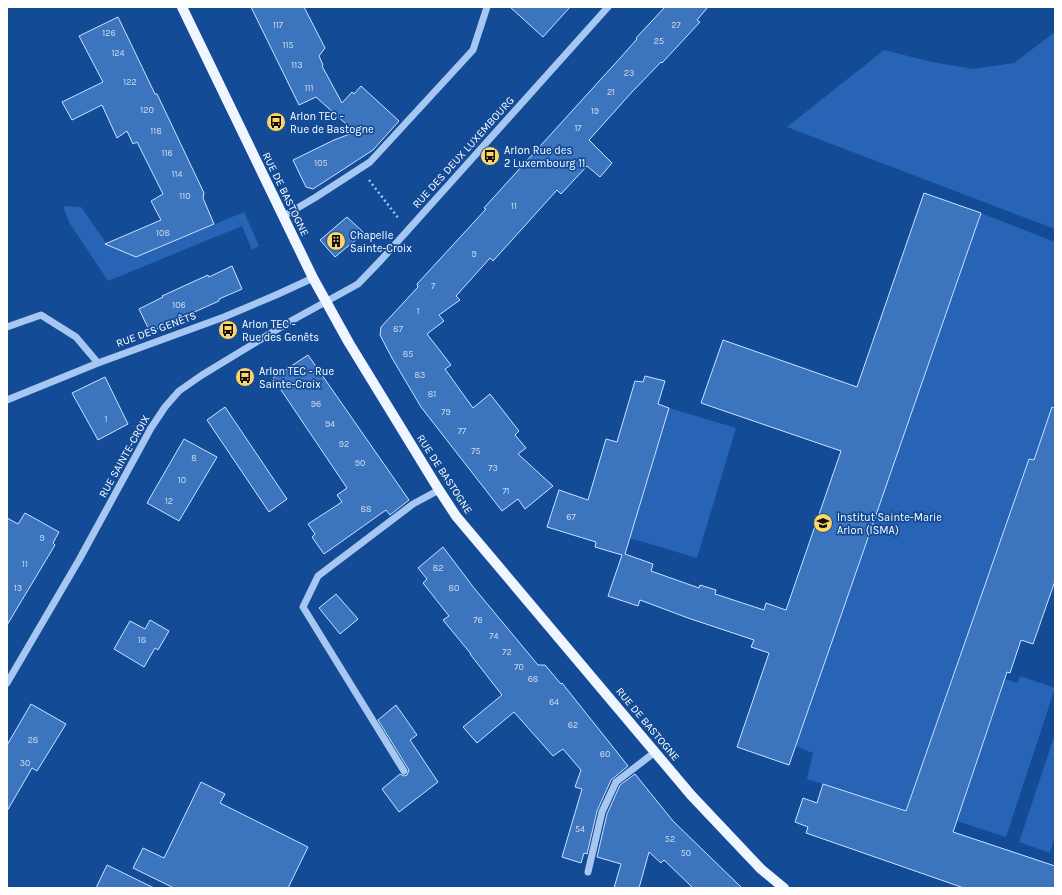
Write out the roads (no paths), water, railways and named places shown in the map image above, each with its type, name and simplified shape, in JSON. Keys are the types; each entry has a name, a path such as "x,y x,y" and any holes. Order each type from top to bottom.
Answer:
{"main road":[{"name":"RUE DE BASTOGNE","path":"182,7 326,303 348,343 456,516 691,795 750,858 784,888"}],"street":[{"path":"284,216 370,162 473,50 487,7"},
{"name":"RUE DES DEUX LUXEMBOURG","path":"326,303 358,284 608,7"},
{"name":"RUE DES GENÊTS","path":"7,400 98,363 224,317 313,278"},
{"name":"RUE SAINTE-CROIX","path":"7,683 78,560 151,428 165,406 179,391 202,375 291,321 326,303"},
{"path":"7,327 41,315 76,337 98,363"},
{"path":"404,771 303,607 318,576 413,504 439,490"},
{"path":"588,872 602,812 616,782 655,752"}],"place":[{"name":"Arlon TEC - Rue de Bastogne","path":"276,122"},
{"name":"Arlon Rue des 2 Luxembourg 11","path":"490,156"},
{"name":"Chapelle Sainte-Croix","path":"336,241"},
{"name":"Arlon TEC - Rue des Genêts","path":"228,330"},
{"name":"Arlon TEC - Rue Sainte-Croix","path":"245,377"},
{"name":"Institut Sainte-Marie Arlon (ISMA)","path":"823,523"}]}
